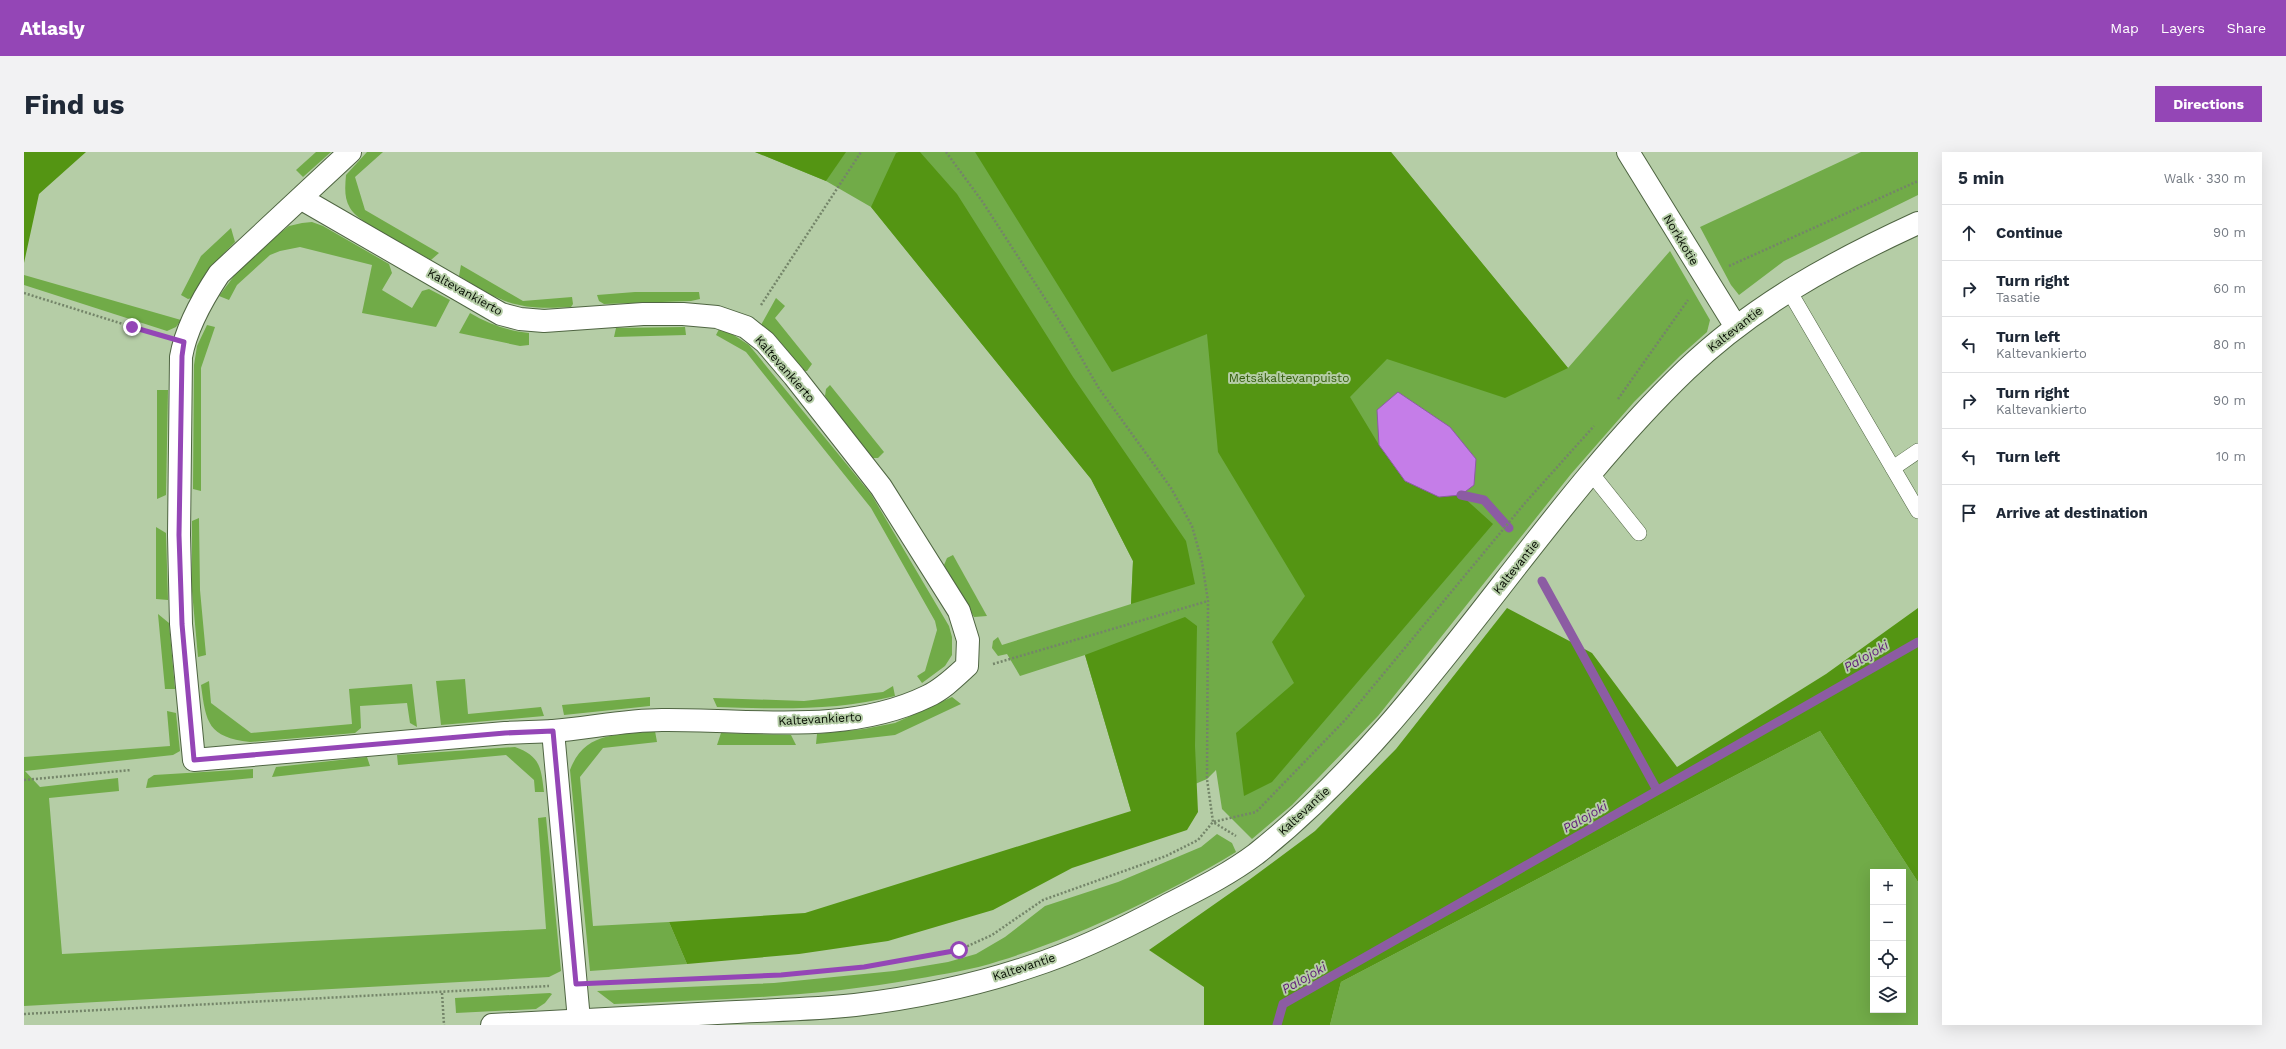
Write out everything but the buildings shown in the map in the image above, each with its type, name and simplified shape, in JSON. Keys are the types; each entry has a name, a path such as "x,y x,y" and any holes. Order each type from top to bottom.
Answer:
{"street":[{"path":"302,199 350,152"},
{"name":"Norkkotie","path":"1628,152 1736,327"},
{"name":"Kaltevankierto","path":"302,199 501,314 520,319 544,321 643,314 683,314 717,317 746,327 764,342 794,376 881,487 959,611 968,640 967,666 944,686 929,695 896,710 861,718 816,721 651,720 553,731 505,733 194,760 182,624 179,535 182,356 184,342 210,288 219,274 302,199"},
{"name":"Kaltevantie","path":"492,1025 855,1005 976,982 1034,966 1122,930 1221,877 1254,856 1351,767 1402,709 1591,473 1686,370 1736,327 1788,289 1856,252 1918,223"},
{"path":"553,731 579,1020"}],"lane":[{"path":"1788,289 1918,511"},
{"path":"1893,468 1918,451"},
{"path":"1591,473 1639,533"}],"path":[{"path":"746,327 861,152"},
{"path":"946,152 1018,256 1066,331 1098,387 1171,488 1192,526 1202,562 1208,601 1207,779 1213,822 1240,839 1254,856"},
{"path":"24,293 184,342"},
{"path":"24,1014 442,993 576,984 781,975 864,967 959,950 992,935 1043,900 1172,853 1198,840 1213,822 1256,812 1346,719 1514,516"},
{"path":"967,666 999,664 1208,601"},
{"path":"24,780 131,770"},
{"path":"442,993 444,1025"}],"green space":[{"path":"24,152 86,152 39,194 24,263"},
{"path":"316,152 331,152 303,177 296,170"},
{"path":"367,152 383,152 355,177 365,210 439,253 431,260 375,229 355,214 350,208 345,188 346,175"},
{"name":"Metsäkaltevanpuisto","path":"755,152 1391,152 1568,368 1670,251 1710,320 1707,332 1680,356 1634,402 1571,474 1378,716 1292,805 1252,839 1222,809 1216,770 1207,779 1131,811 1085,655 1020,676 1007,654 998,656 992,648 993,641 998,637 1002,645 1131,604 1133,561 1091,479 871,207 826,181"},
{"path":"755,152 846,152 826,181"},
{"path":"920,152 957,194 1073,377 1186,541 1195,584 1131,604 1133,561 1091,479 871,207 896,153"},
{"path":"975,152 1391,152 1568,368 1505,398 1387,359 1350,397 1379,445 1405,481 1439,497 1461,495 1493,524 1272,782 1244,796 1236,733 1294,683 1272,642 1305,596 1218,452 1207,334 1112,372"},
{"path":"1861,152 1918,152 1918,195 1784,261 1739,295 1731,285 1700,227"},
{"path":"312,222 323,226 389,264 392,273 382,290 412,308 422,291 429,289 450,300 436,327 362,313 372,265 300,247 280,251 270,255 237,285 229,300 219,296 240,268 280,233 289,226"},
{"path":"231,228 235,242 207,271 192,298 188,299 181,295 201,256"},
{"path":"461,265 523,301 572,297 573,304 571,307 537,307 524,306 500,299 459,276"},
{"path":"24,275 181,320 176,327 167,331 24,285"},
{"path":"635,292 699,292 700,299 691,301 604,304 599,301 597,295"},
{"path":"776,298 785,306 775,318 812,364 807,371 804,371 777,338 761,325"},
{"path":"470,313 498,326 513,331 529,333 529,345 520,346 459,333"},
{"path":"207,325 215,327 201,368 201,491 193,489 194,365 197,346"},
{"path":"685,327 686,335 614,337 616,328"},
{"path":"719,329 732,334 749,345 871,494 949,626 952,637 952,655 945,666 922,683 917,676 925,671 937,630 935,621 871,508 746,352 716,335"},
{"path":"830,385 884,452 878,458 872,458 825,396 826,389"},
{"path":"157,390 168,390 166,495 157,499"},
{"path":"199,518 200,590 206,655 198,657 192,591 192,521"},
{"path":"156,527 166,533 168,600 156,599"},
{"path":"953,555 987,616 974,617 944,565 947,558"},
{"path":"1507,608 1592,653 1677,767 1826,674 1918,608 1918,882 1820,731 1341,982 1330,1025 1204,1025 1204,987 1149,950 1249,880 1315,831 1396,749"},
{"path":"158,614 169,623 175,689 165,689"},
{"path":"1185,617 1197,626 1195,746 1198,812 1187,830 1072,868 993,910 888,941 799,954 687,964 669,922 805,913 1131,811 1085,655"},
{"path":"465,679 468,714 541,707 544,716 441,725 436,681"},
{"path":"209,681 211,703 251,733 352,724 349,689 412,684 417,727 410,723 407,703 360,706 361,728 355,733 250,742 236,740 217,732 208,718 201,685"},
{"path":"893,686 895,696 873,701 829,707 717,707 713,698 804,701 883,692"},
{"path":"650,697 650,706 564,715 562,705"},
{"path":"952,697 961,704 895,735 816,744 817,734 864,729 895,723"},
{"path":"167,711 176,713 180,751 173,755 25,771 40,787 118,778 119,791 49,798 62,954 546,929 538,818 546,817 561,971 549,977 24,1006 24,757 170,746"},
{"path":"655,731 657,742 603,748 580,777 593,926 669,922 687,964 590,971 570,770 576,757 584,748 594,741 604,737 616,735"},
{"path":"1820,731 1918,882 1918,1025 1330,1025 1341,982"},
{"path":"721,733 791,735 796,745 717,745"},
{"path":"515,747 530,754 538,764 542,776 544,792 535,792 534,780 506,755 398,765 397,755"},
{"path":"367,757 370,766 272,777 276,767"},
{"path":"253,769 253,778 146,788 148,779 154,775"},
{"path":"1217,834 1232,843 1236,852 1180,884 1120,914 1060,940 979,967 878,985 765,997 614,1004 597,991 774,983 894,971 948,962 976,954 1005,937 1045,906 1118,882 1201,847"},
{"path":"552,994 545,1003 536,1009 456,1013 455,998"}],"shaded area":[{"path":"1398,392 1450,427 1476,459 1474,485 1461,495 1439,497 1405,481 1379,445 1377,410"}],"waterway":[{"path":"1461,495 1484,500 1509,528"},
{"path":"1542,581 1657,790"},
{"name":"Palojoki","path":"1277,1025 1283,1004 1918,642"}],"route":[{"path":"132,327 184,342 182,356 179,535 182,624 194,760 505,733 553,731 576,984 781,975 864,967 906,961 959,950"}]}
